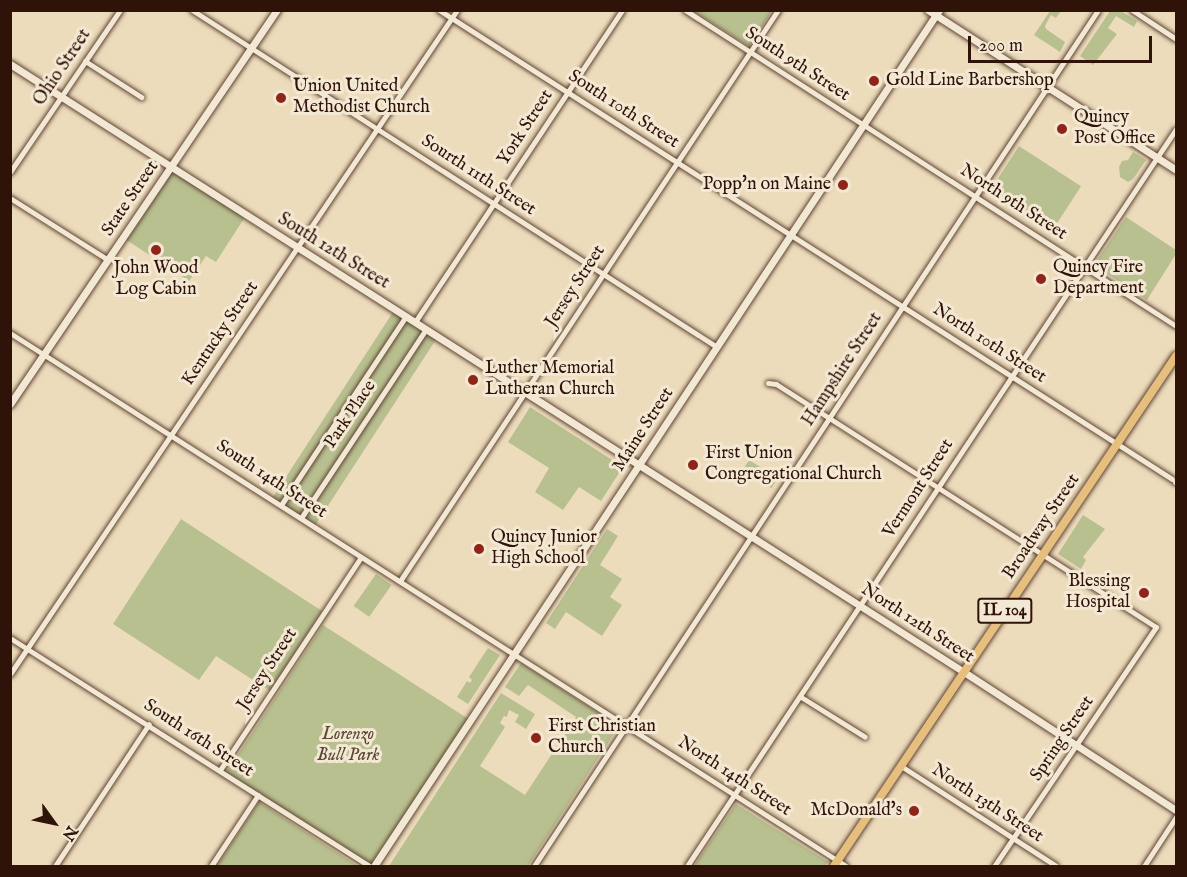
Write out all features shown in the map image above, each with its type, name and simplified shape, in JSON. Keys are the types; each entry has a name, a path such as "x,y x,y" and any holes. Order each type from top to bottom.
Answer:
{"main road":[{"name":"Broadway Street","path":"836,864 1176,356"}],"street":[{"name":"Ohio Street","path":"10,172 120,10"},
{"name":"Sourth 11th Street","path":"192,10 717,347"},
{"name":"State Street","path":"10,404 277,10"},
{"name":"South 10th Street","path":"439,10 790,235"},
{"name":"Kentucky Street","path":"10,674 457,10"},
{"name":"York Street","path":"416,322 622,10"},
{"name":"South 9th Street","path":"685,10 863,125"},
{"name":"Jersey Street","path":"400,581 778,10"},
{"path":"928,10 937,13 1176,170"},
{"name":"Hampshire Street","path":"534,867 1098,10"},
{"path":"1132,10 1176,39"},
{"name":"Maine Street","path":"371,867 937,13"},
{"path":"86,61 141,97"},
{"name":"South 12th Street","path":"10,64 639,465"},
{"name":"North 9th Street","path":"863,125 1176,326"},
{"name":"Vermont Street","path":"687,867 1176,129"},
{"path":"10,198 108,260"},
{"name":"North 10th Street","path":"790,235 1174,481"},
{"name":"Park Place","path":"281,505 406,316"},
{"name":"Park Place","path":"301,518 426,329"},
{"name":"South 14th Street","path":"10,333 514,654"},
{"path":"768,383 776,384 1043,555"},
{"name":"North 12th Street","path":"639,465 1176,810"},
{"name":"Spring Street","path":"994,867 1156,627 1043,555"},
{"name":"Jersey Street","path":"220,770 361,557"},
{"name":"South 16th Street","path":"10,638 149,724 371,867"},
{"name":"North 14th Street","path":"514,654 734,795 836,864 846,867"},
{"path":"801,697 865,738"},
{"path":"55,867 149,724"},
{"name":"North 13th Street","path":"901,766 1056,867"},
{"path":"211,867 258,795"},
{"path":"1144,867 1176,818"}],"green space":[{"path":"694,11 772,11 749,46"},
{"path":"1050,11 1061,11 1056,18 1051,15 1045,26 1065,42 1060,52 1034,35"},
{"path":"1110,11 1121,11 1137,21 1134,27 1116,16 1108,28 1117,34 1093,65 1080,56"},
{"path":"1019,146 1081,186 1051,233 989,193"},
{"path":"1133,152 1146,160 1133,179 1128,182 1120,177 1119,167 1122,161 1128,160"},
{"path":"171,169 245,217 216,262 206,256 189,281 125,239"},
{"path":"1126,217 1176,250 1176,254 1147,300 1094,265"},
{"path":"395,309 438,337 314,527 271,499"},
{"path":"530,407 623,467 601,501 579,487 563,510 535,492 549,468 508,442"},
{"path":"749,460 778,478 771,488 743,470"},
{"path":"1083,515 1105,529 1083,557 1086,560 1081,569 1058,554"},
{"path":"181,519 322,611 270,691 216,656 199,680 113,624"},
{"path":"607,529 618,536 600,565 622,579 610,597 622,605 602,636 566,612 555,629 546,623"},
{"path":"376,574 392,585 369,617 354,606"},
{"name":"Lorenzo Bull Park","path":"323,625 470,720 375,866 369,866 226,773"},
{"path":"488,648 500,655 468,704 457,697 467,681 470,683 472,680 469,677"},
{"path":"521,663 619,726 528,866 389,866 501,693 535,714 526,729 515,722 519,715 509,710 507,717 504,716 500,723 505,727 480,766 525,795 576,717 528,685 519,696 505,687"},
{"path":"259,802 358,866 217,866"},
{"path":"736,804 828,862 825,866 694,866"}],"place":[{"name":"Gold Line Barbershop","path":"874,81"},
{"name":"Union United Methodist Church","path":"281,98"},
{"name":"Quincy Post Office","path":"1062,129"},
{"name":"Popp'n on Maine","path":"843,185"},
{"name":"John Wood Log Cabin","path":"156,250"},
{"name":"Quincy Fire Department","path":"1041,279"},
{"name":"Luther Memorial Lutheran Church","path":"473,380"},
{"name":"First Union Congregational Church","path":"693,465"},
{"name":"Quincy Junior High School","path":"479,549"},
{"name":"Blessing Hospital","path":"1144,593"},
{"name":"First Christian Church","path":"536,738"},
{"name":"McDonald's","path":"914,811"}]}
